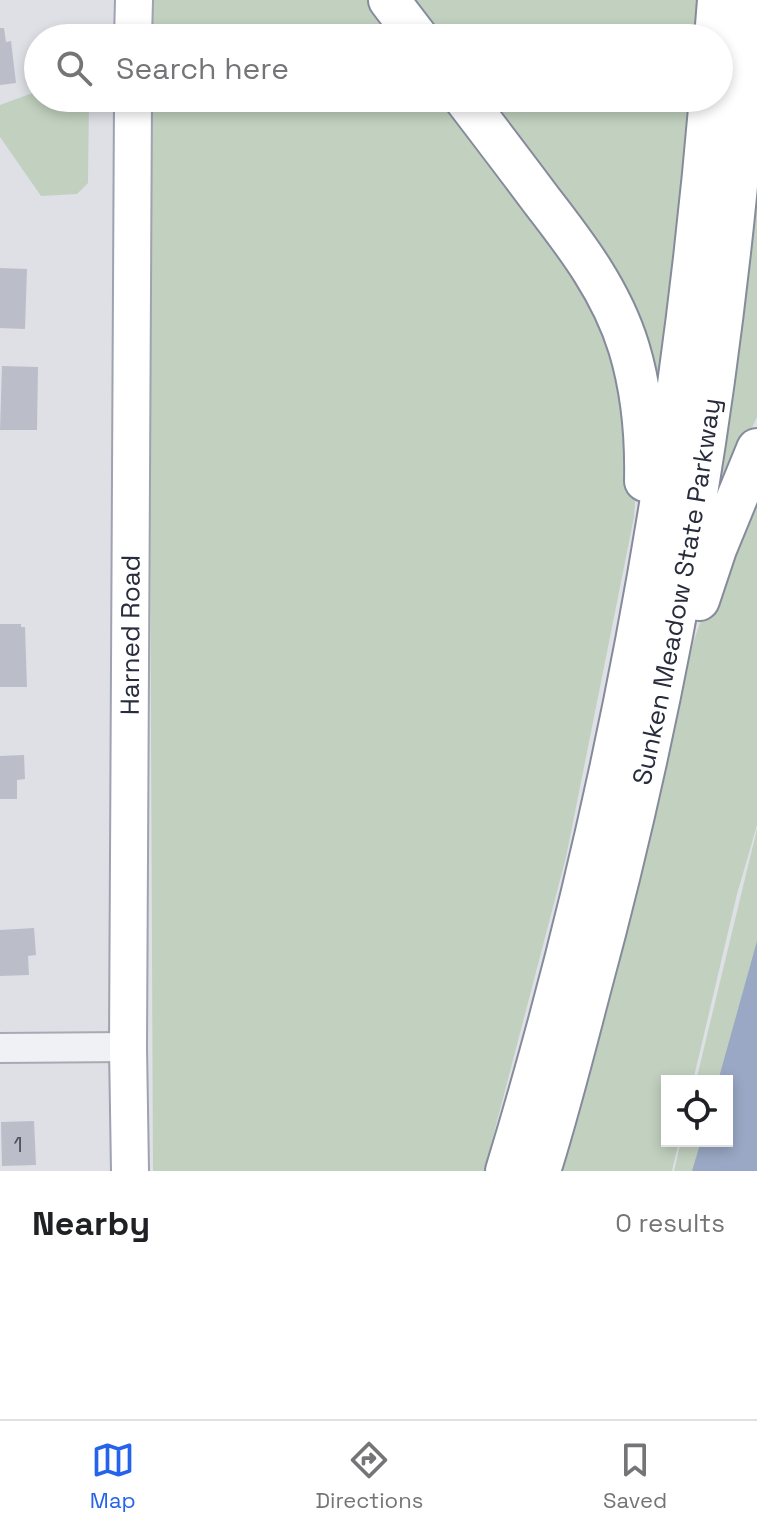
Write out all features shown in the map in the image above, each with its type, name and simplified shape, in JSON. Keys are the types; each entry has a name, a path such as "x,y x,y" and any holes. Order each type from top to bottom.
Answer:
{"highway":[{"path":"389,0 407,24"},
{"path":"716,24 718,0"},
{"name":"Sunken Meadow State Parkway","path":"506,1171 575,921 682,583 715,372 736,206 752,0"},
{"path":"475,112 585,256 619,321 635,372 646,440 645,492 632,588 638,720"},
{"name":"Sunken Meadow State Parkway","path":"540,1171 626,858 648,580 681,370 709,112"},
{"path":"638,720 716,549 757,449"}],"main road":[{"path":"133,24 134,0"},
{"name":"Harned Road","path":"130,1171 133,112"}],"street":[{"path":"0,1048 128,1047"}],"green space":[{"path":"153,0 369,0 387,24 153,24"},
{"path":"401,0 704,0 702,24 420,24"},
{"path":"757,52 757,417 727,481 708,479"},
{"path":"24,96 24,112 89,112 88,183 77,194 41,196 0,137 0,105"},
{"path":"152,112 456,112 570,260 615,351 637,476 634,517 566,857 484,1171 153,1171"},
{"path":"486,112 695,112 657,443 641,346"},
{"path":"757,472 757,825 737,894 694,1075 661,1075 661,1147 678,1147 672,1171 553,1171 694,640 736,521"},
{"path":"757,829 757,1171 674,1171 680,1147 733,1147 733,1075 697,1075"}],"water":[{"path":"757,941 757,1171 692,1171 699,1147 733,1147 733,1075 720,1075"}],"building":[{"path":"0,28 4,28 6,42 11,41 16,83 0,85"},
{"path":"0,268 27,269 25,329 0,328"},
{"path":"2,366 38,367 37,430 0,430"},
{"path":"0,624 21,624 25,627 27,687 0,687"},
{"path":"24,755 25,779 17,780 17,799 0,799 0,756"},
{"path":"34,928 36,955 28,956 29,975 0,976 0,930"},
{"path":"34,1121 36,1165 2,1166 1,1122"}]}
